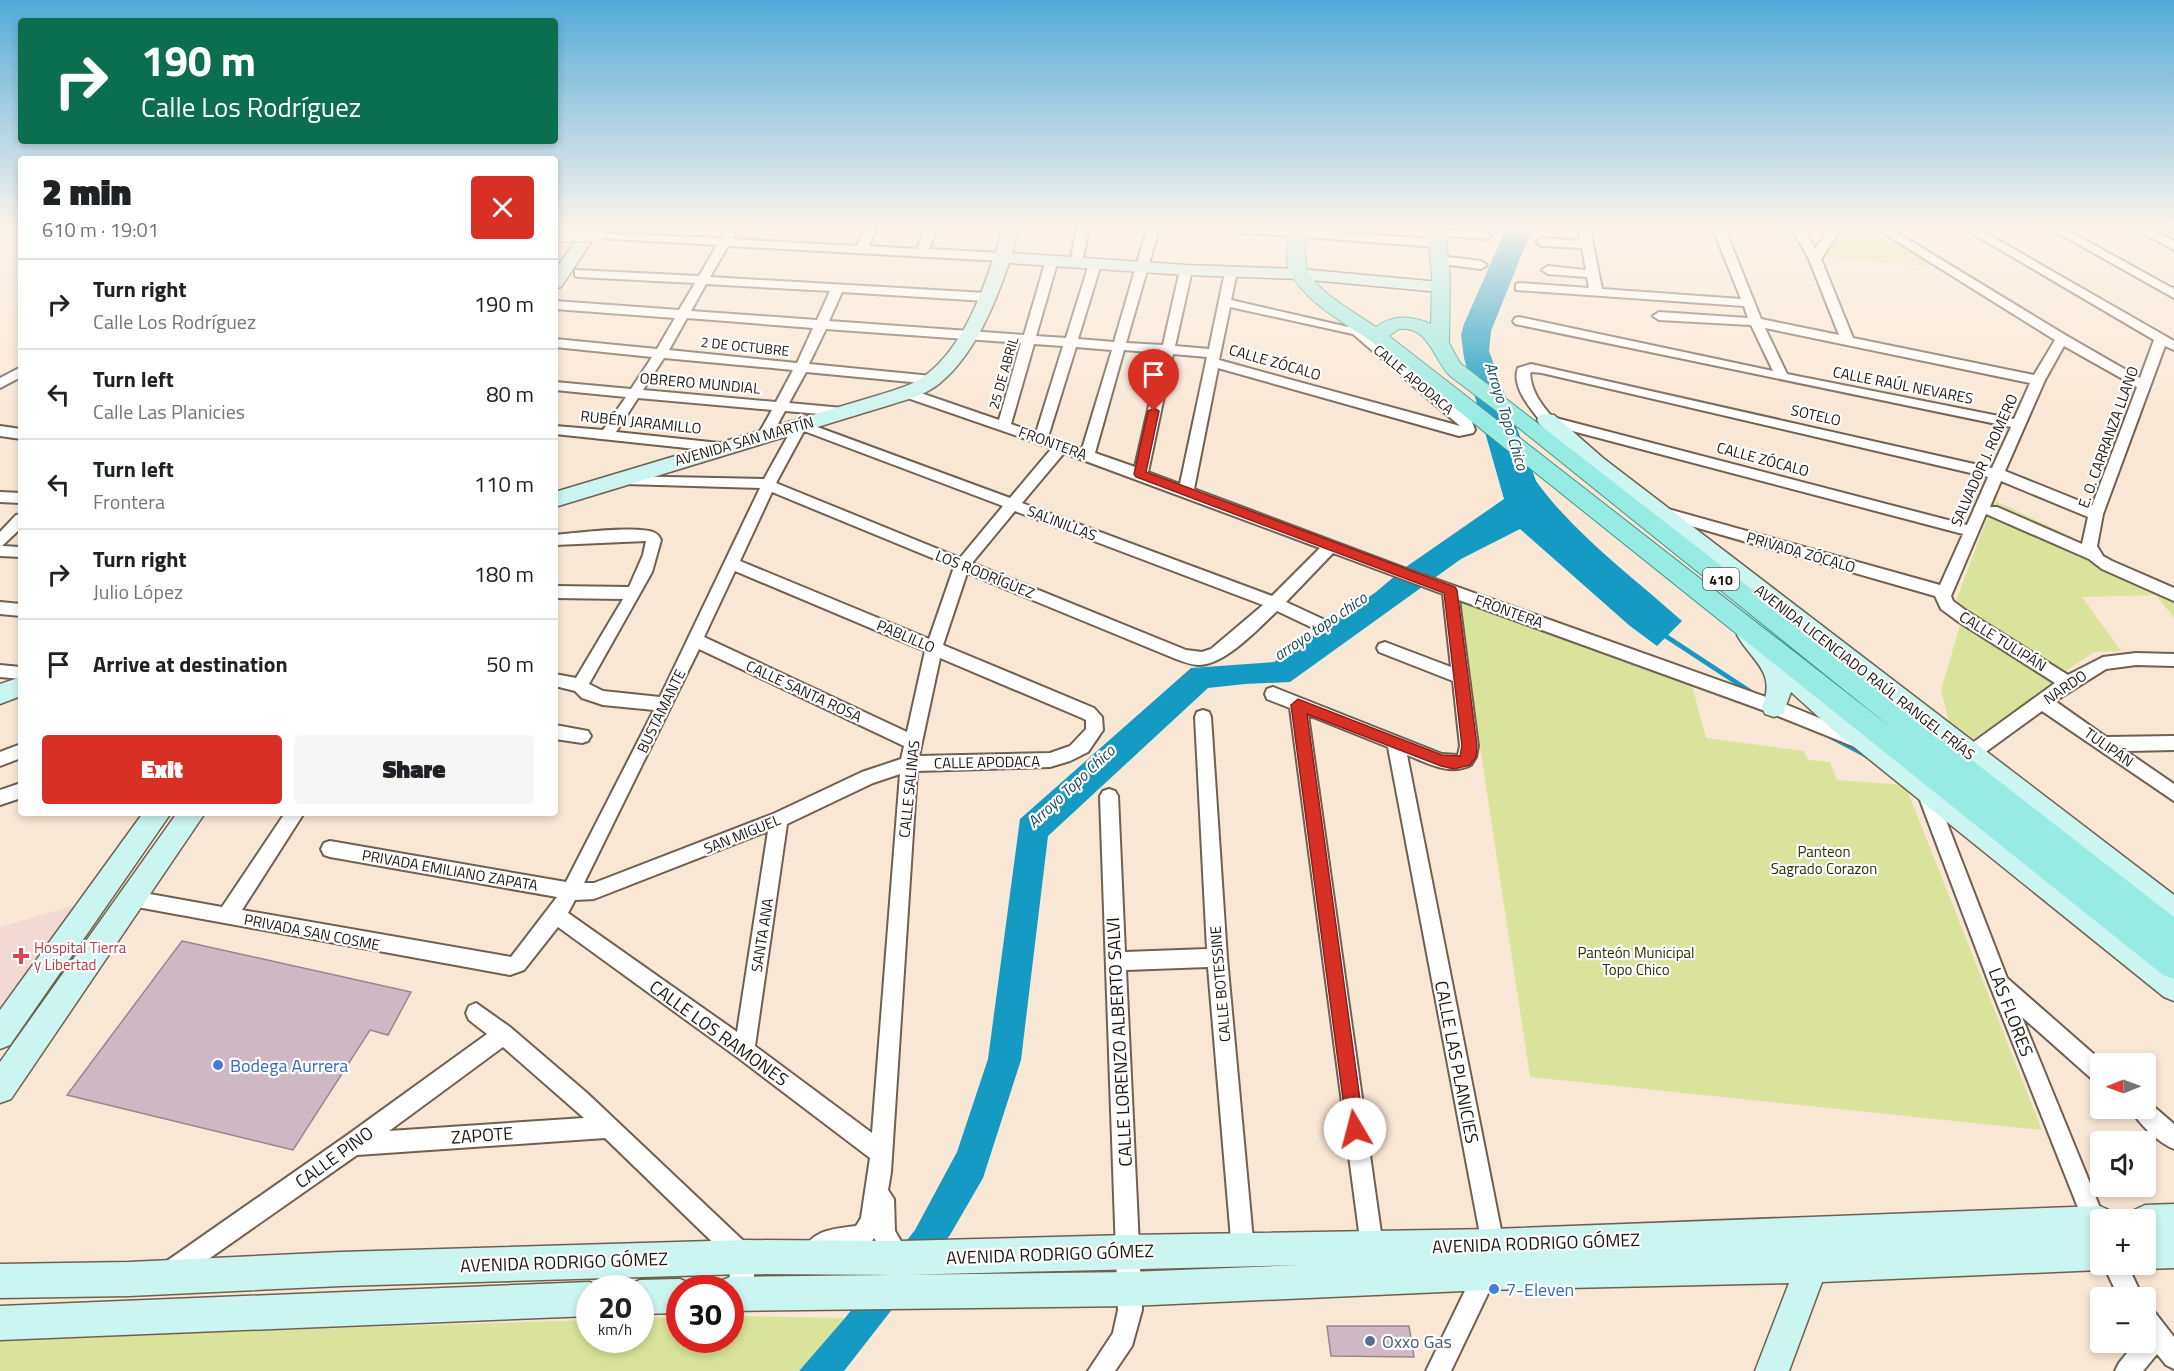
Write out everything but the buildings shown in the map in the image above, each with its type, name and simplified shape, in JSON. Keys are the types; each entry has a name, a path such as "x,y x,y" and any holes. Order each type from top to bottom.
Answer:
{"main road":[{"path":"932,380 947,364 968,334 988,293"},
{"name":"CALLE APODACA","path":"1319,293 1365,331"},
{"name":"410","path":"1440,293 1440,341 1448,361 1462,374 1537,421 1661,522 1895,741 2174,935"},
{"path":"1365,331 1406,323 1433,333 1440,341"},
{"name":"410","path":"1365,331 1446,391 1744,628 1895,741 2174,965"},
{"name":"AVENIDA SAN MARTÍN","path":"558,499 618,478 843,412 904,392 932,380"},
{"path":"1661,522 1684,542 1718,563 1735,570"},
{"name":"AVENIDA LICENCIADO RAÚL RANGEL FRÍAS","path":"1735,570 2174,911"},
{"path":"1744,628 1771,661 1842,723 1895,741 1924,787 2174,987"},
{"path":"1771,661 1777,674 1780,690 1773,707"},
{"path":"0,694 18,687"},
{"path":"0,1035 156,816"},
{"path":"0,1088 190,816"},
{"path":"2156,1221 2174,1220"},
{"name":"AVENIDA RODRIGO GÓMEZ","path":"744,1294 1130,1289 1490,1259 1644,1254 1824,1232 2090,1226"},
{"path":"1772,1371 1824,1232"},
{"name":"AVENIDA RODRIGO GÓMEZ","path":"0,1281 744,1257 900,1258 1372,1247 1490,1259"},
{"path":"2156,1253 2174,1252"},
{"name":"AVENIDA RODRIGO GÓMEZ","path":"1644,1254 1812,1266 2090,1254"},
{"path":"0,1323 576,1299"}],"street":[{"path":"607,435 661,352 694,293"},
{"path":"765,435 802,366 836,293"},
{"path":"900,293 986,297"},
{"name":"25 DE ABRIL","path":"1004,425 1042,293"},
{"path":"1041,440 1087,293"},
{"path":"1087,456 1132,293"},
{"path":"1140,474 1180,293"},
{"path":"1186,491 1227,293"},
{"path":"1610,293 1748,303"},
{"path":"1744,293 1782,377"},
{"path":"1829,293 1848,340"},
{"path":"1987,293 2145,386"},
{"path":"2082,293 2168,343"},
{"path":"1225,302 1283,316 1365,331"},
{"name":"CALLE ZÓCALO","path":"558,305 682,312 1167,349 1213,357 1459,431 1468,430"},
{"path":"1659,316 1756,322 2038,380"},
{"name":"CALLE RAÚL NEVARES","path":"1519,321 2018,424"},
{"name":"CALLE APODACA","path":"1365,331 1466,422 1468,430"},
{"name":"SALVADOR J. ROMERO","path":"1943,594 2038,380 2062,339"},
{"name":"2 DE OCTUBRE","path":"558,343 932,380"},
{"name":"E. O. CARRANZA LLANO","path":"2091,551 2096,514 2145,386 2168,343"},
{"name":"SOTELO","path":"1537,421 1523,377 1523,371 1532,368 1998,474 2096,514"},
{"path":"0,385 18,373"},
{"path":"0,385 18,387"},
{"name":"OBRERO MUNDIAL","path":"558,386 843,412"},
{"name":"FRONTERA","path":"904,392 1140,474 1406,574 1773,707 1895,741"},
{"name":"CALLE ZÓCALO","path":"1537,421 1970,531"},
{"name":"BUSTAMANTE","path":"491,964 510,966 516,964 556,915 571,890 665,704 768,485 801,425"},
{"name":"SALINILLAS","path":"801,425 1274,603 1321,625"},
{"name":"RUBÉN JARAMILLO","path":"558,430 724,447"},
{"path":"0,431 18,434"},
{"path":"0,443 18,444"},
{"name":"CALLE SALINAS","path":"809,1258 825,1241 860,1238 871,1222 880,1162 909,764 934,648 962,565 1061,447"},
{"name":"LOS RODRÍGUEZ","path":"618,478 758,482 768,485 1182,655 1203,659 1223,648 1274,603"},
{"path":"0,497 18,498"},
{"path":"1992,511 2091,551 2107,565 2174,595"},
{"path":"0,541 18,522"},
{"name":"PRIVADA ZÓCALO","path":"1661,522 1943,594"},
{"path":"558,540 640,535 653,538 651,555 633,593 580,685"},
{"path":"1274,603 1331,546"},
{"path":"0,551 18,552"},
{"name":"PABLILLO","path":"731,563 1080,709"},
{"path":"1273,694 1441,760 1464,761 1470,752 1450,590"},
{"path":"558,592 633,593"},
{"name":"CALLE TULIPÁN","path":"1943,594 1947,605 1962,616 2068,682"},
{"path":"0,608 18,610"},
{"name":"CALLE SANTA ROSA","path":"695,640 913,742"},
{"path":"1385,648 1460,677"},
{"name":"NARDO","path":"1970,754 2068,682 2103,663 2136,659 2174,660"},
{"path":"0,671 18,673"},
{"path":"558,681 580,685 588,693 603,698 665,704"},
{"name":"TULIPÁN","path":"2043,702 2174,794"},
{"path":"1298,705 1372,1247"},
{"name":"CALLE APODACA","path":"909,764 1027,762 1068,756 1080,749 1095,730 1094,717 1080,709"},
{"name":"CALLE BOTESSINE","path":"1203,717 1217,958 1243,1251"},
{"path":"558,732 582,736"},
{"name":"CALLE LAS PLANICIES","path":"1396,743 1490,1259"},
{"path":"2105,744 2174,743"},
{"path":"0,759 18,752"},
{"name":"SAN MIGUEL","path":"571,890 585,892 608,887 779,819 868,777 909,764"},
{"name":"LAS FLORES","path":"1924,787 1999,983 2091,1209"},
{"path":"0,798 18,791"},
{"name":"CALLE LORENZO ALBERTO SALVI","path":"1100,1371 1120,1346 1128,1327 1130,1289 1109,796"},
{"path":"227,916 293,816"},
{"name":"SANTA ANA","path":"744,1050 779,819"},
{"name":"PRIVADA EMILIANO ZAPATA","path":"330,849 571,890"},
{"name":"PRIVADA SAN COSME","path":"133,899 491,964"},
{"name":"CALLE LOS RAMONES","path":"556,915 744,1050 880,1162"},
{"path":"1115,962 1217,958"},
{"path":"1999,983 2090,1063"},
{"path":"476,1013 609,1126 744,1257 740,1275"},
{"name":"CALLE PINO","path":"164,1277 354,1144 503,1034"},
{"path":"2152,1119 2174,1138"},
{"name":"ZAPOTE","path":"354,1144 609,1126"},
{"name":"CALLE SALINAS","path":"880,1162 884,1192 884,1234 900,1258"},
{"path":"1438,1371 1490,1259"},
{"path":"2156,1334 2174,1357"},
{"path":"2127,1371 2137,1353"}],"shaded area":[{"name":"Hospital Tierra y Libertad","path":"82,903 0,1015 0,927"}],"green space":[{"path":"1994,500 2086,544 2087,557 2174,602 2174,618 2156,595 2082,597 2121,651 2094,652 2063,673 1954,606"},
{"name":"Panteón Municipal Topo Chico","path":"1458,601 1692,685 1706,738 1804,751 1808,760 1830,762 1837,780 1905,785 2042,1130 1530,1077"},
{"path":"1962,618 2052,683 1970,742 1950,726 1941,690"},
{"path":"744,1316 845,1318 799,1371 0,1371 0,1339 576,1320 576,1353 654,1353 654,1318 666,1317 666,1353 744,1353"}],"water":[{"name":"Arroyo Topo Chico","path":"1478,293 1506,293 1491,331 1489,351 1536,481 1551,501 1586,537 1682,621 1657,646 1630,626 1520,529 1461,559 1290,682 1208,688 1048,836 1021,1060 983,1178 950,1235 844,1371 799,1371 845,1318 915,1230 957,1152 988,1059 1020,819 1191,668 1274,662 1376,592 1403,569 1504,499 1464,358 1461,335"}],"waterway":[{"path":"1664,635 1754,694"},
{"path":"1829,736 1867,756"}],"place":[{"name":"Hospital Tierra y Libertad","path":"21,956"},
{"name":"Bodega Aurrera","path":"218,1065"},
{"name":"7-Eleven","path":"1494,1289"},
{"name":"Oxxo Gas","path":"1370,1341"}],"route":[{"path":"1154,411 1140,474 1450,590 1470,746 1468,757 1464,761 1454,763 1441,760 1298,705 1355,1129"}],"water label":[{"name":"arroyo topo chico","path":"1320,626"}],"park label":[{"name":"Panteon Sagrado Corazon","path":"1824,860"}]}
